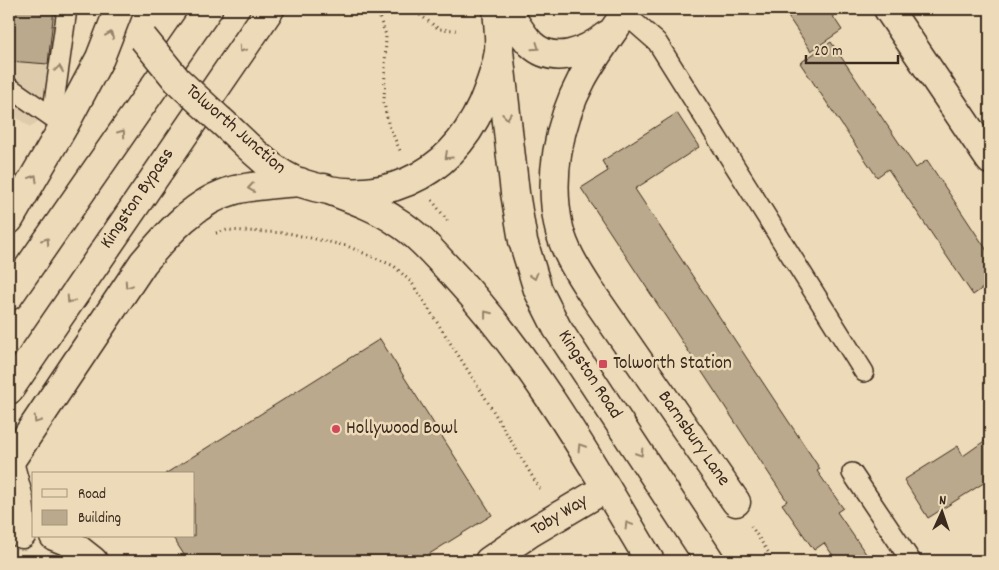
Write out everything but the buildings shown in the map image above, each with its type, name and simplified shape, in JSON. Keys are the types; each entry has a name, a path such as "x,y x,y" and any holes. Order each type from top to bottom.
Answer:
{"main road":[{"path":"9,220 59,120 100,58 119,9"},
{"name":"Tolworth Junction","path":"131,9 132,16 143,38 177,80 274,167 312,185 355,192 382,190 418,178 438,164 460,144 471,128 488,90 498,51 497,9"},
{"path":"9,296 208,9"},
{"name":"Kingston Bypass","path":"9,390 270,9"},
{"path":"506,9 530,43 540,51 565,55 583,52 623,17"},
{"path":"888,9 990,160"},
{"name":"Barnsbury Lane","path":"623,17 582,79 568,110 558,141 556,200 559,228 569,256 589,289 736,502"},
{"name":"Kingston Road","path":"498,51 515,193 523,242 538,290 558,328 710,561"},
{"path":"22,536 19,499 9,462 142,263 166,234 198,208 233,190 312,185 374,208 396,220 419,238 475,298 538,378 650,561"},
{"name":"Toby Way","path":"489,561 606,488"},
{"path":"59,538 69,542 93,561"}],"lane":[{"path":"9,88 59,120 67,9"},
{"path":"623,17 657,42 864,372"},
{"path":"852,473 911,561"}],"path":[{"path":"376,9 386,36 384,103 388,123 400,152"},
{"path":"412,9 439,29 456,30"},
{"path":"208,236 227,230 288,233 348,246 394,266 412,283 483,394 557,517"},
{"path":"736,502 774,561"}],"shaded area":[{"path":"9,9 62,9 53,111 30,127 9,112"}],"place":[{"name":"Tolworth Station","path":"603,364"},
{"name":"Hollywood Bowl","path":"336,429"}]}
